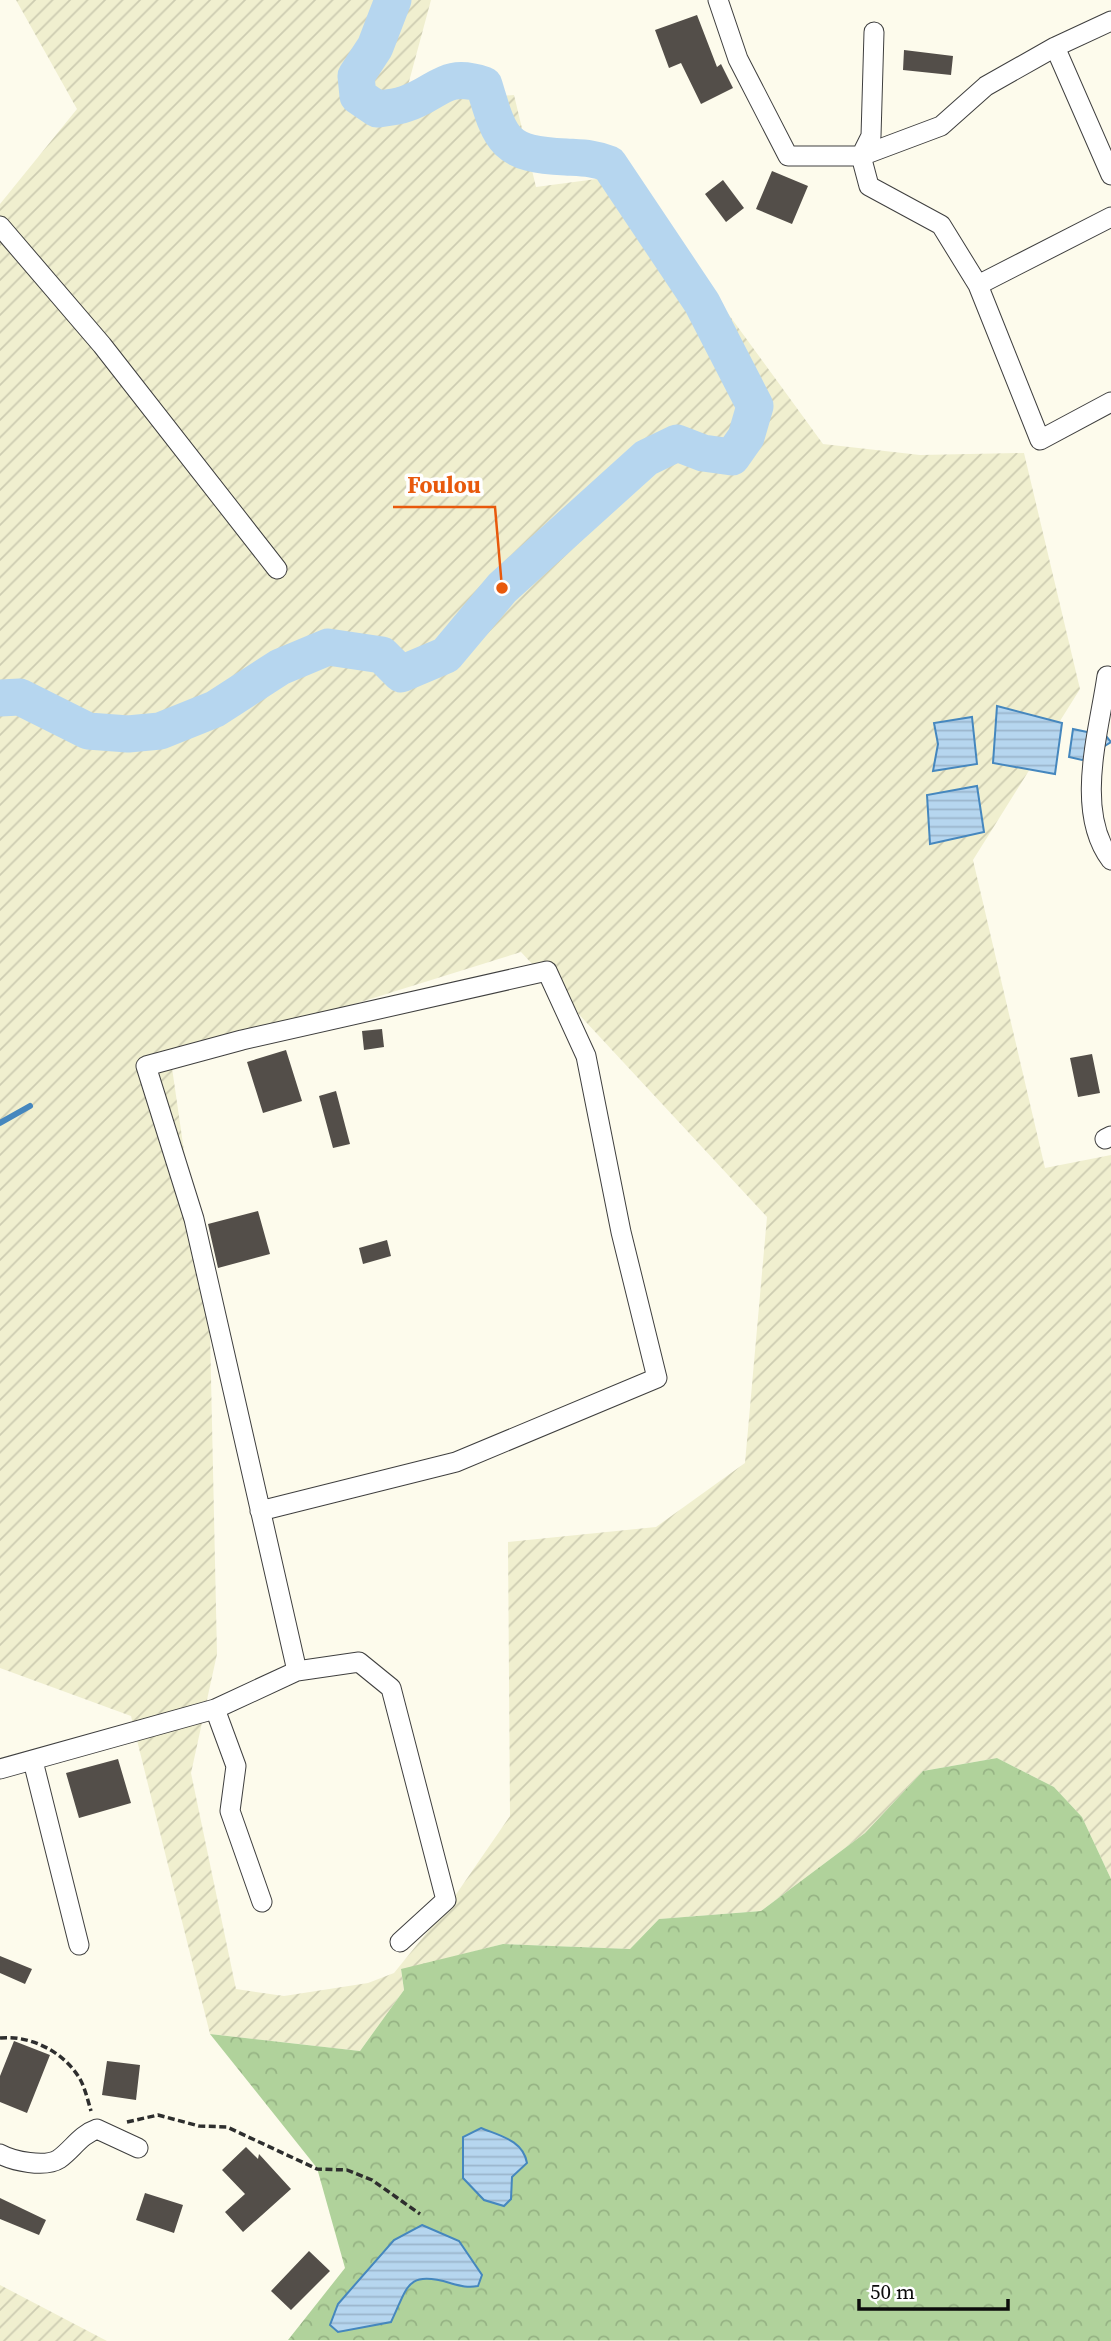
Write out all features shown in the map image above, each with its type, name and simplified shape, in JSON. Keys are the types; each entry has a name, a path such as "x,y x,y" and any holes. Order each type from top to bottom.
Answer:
{"street":[{"path":"718,0 738,59 788,156 861,156 941,127 986,86 1055,47 1111,21"},
{"path":"874,32 871,136 861,156 869,186 941,225 978,285 1040,440 1111,402"},
{"path":"1055,47 1111,175"},
{"path":"978,285 1111,217"},
{"path":"0,226 102,345 277,569"},
{"path":"1107,676 1091,794 1102,847 1111,860"},
{"path":"260,1511 456,1462 657,1378 621,1232 586,1056 547,971 242,1040 146,1066 194,1219 260,1511 297,1671"},
{"path":"0,1769 215,1709 297,1671 359,1662 391,1688 446,1900 400,1942"},
{"path":"215,1709 236,1766 230,1811 262,1902"},
{"path":"33,1761 79,1945"},
{"path":"0,2154 13,2161 50,2162 57,2160 86,2133 97,2129 138,2148"}],"path":[{"path":"0,2038 10,2037 51,2047 80,2078 97,2129 158,2115 199,2126 227,2127 317,2169 347,2170 372,2180 420,2214"}],"green space":[{"path":"16,0 431,0 407,89 432,101 514,95 536,187 627,175 823,444 920,455 1024,453 1080,689 973,860 1045,1168 1111,1155 1111,1879 1082,1817 1054,1787 997,1758 923,1771 865,1833 761,1911 659,1919 630,1949 503,1944 401,1970 404,1990 360,2051 210,2034 131,1716 0,1668 0,204 77,109","holes":["521,952 767,1217 745,1463 656,1527 508,1542 510,1816 446,1909 394,1973 368,1983 284,1996 236,1989 191,1773 217,1654 210,1331 171,1061"]},
{"path":"997,1758 1054,1787 1082,1817 1111,1879 1111,2341 288,2340 345,2268 317,2168 210,2034 360,2051 404,1990 401,1969 503,1944 630,1949 659,1919 761,1911 865,1833 923,1771"},
{"path":"0,2285 107,2341 0,2341"}],"water":[{"path":"997,706 1062,723 1055,774 993,763"},
{"path":"972,717 977,764 933,771 938,744 934,723"},
{"path":"1073,729 1106,736 1111,742 1082,760 1069,757"},
{"path":"977,786 984,832 930,844 927,795"},
{"path":"481,2128 516,2144 525,2155 527,2163 512,2177 511,2199 504,2206 484,2200 463,2178 463,2137"},
{"path":"422,2225 459,2241 482,2275 478,2286 416,2280 410,2284 391,2322 338,2332 330,2325 338,2304 394,2240"}],"building":[{"path":"697,15 717,67 721,64 733,88 701,104 681,63 669,68 655,30"},
{"path":"904,50 953,56 951,75 903,70"},
{"path":"772,171 808,186 792,224 756,209"},
{"path":"723,180 744,208 726,222 705,194"},
{"path":"382,1029 384,1047 364,1050 362,1031"},
{"path":"286,1050 302,1101 263,1113 247,1062"},
{"path":"1092,1054 1100,1093 1078,1097 1070,1058"},
{"path":"336,1091 350,1144 333,1148 319,1096"},
{"path":"258,1211 270,1254 218,1268 208,1224"},
{"path":"387,1240 391,1256 363,1264 359,1248"},
{"path":"118,1759 131,1803 79,1818 66,1773"},
{"path":"0,1956 32,1969 25,1984 0,1973"},
{"path":"14,2041 50,2055 27,2113 0,2102 0,2076"},
{"path":"107,2061 140,2065 136,2100 102,2095"},
{"path":"246,2147 258,2159 259,2154 291,2189 243,2232 225,2212 245,2194 222,2170"},
{"path":"145,2193 183,2205 174,2233 136,2220"},
{"path":"0,2198 46,2220 39,2235 0,2219"},
{"path":"309,2251 330,2271 291,2310 271,2291"}],"waterway":[{"path":"0,698 20,697 88,731 128,734 160,731 215,709 280,667 328,647 382,655 401,674 446,655 502,588 646,458 677,443 703,453 732,457 746,437 755,406 702,303 609,164 517,148 501,132 484,85 471,81 450,82 417,99 388,108 377,109 358,96 356,76 375,47 393,0"},
{"path":"0,1123 30,1106"}],"place":[{"name":"Foulou","path":"502,588"}]}
